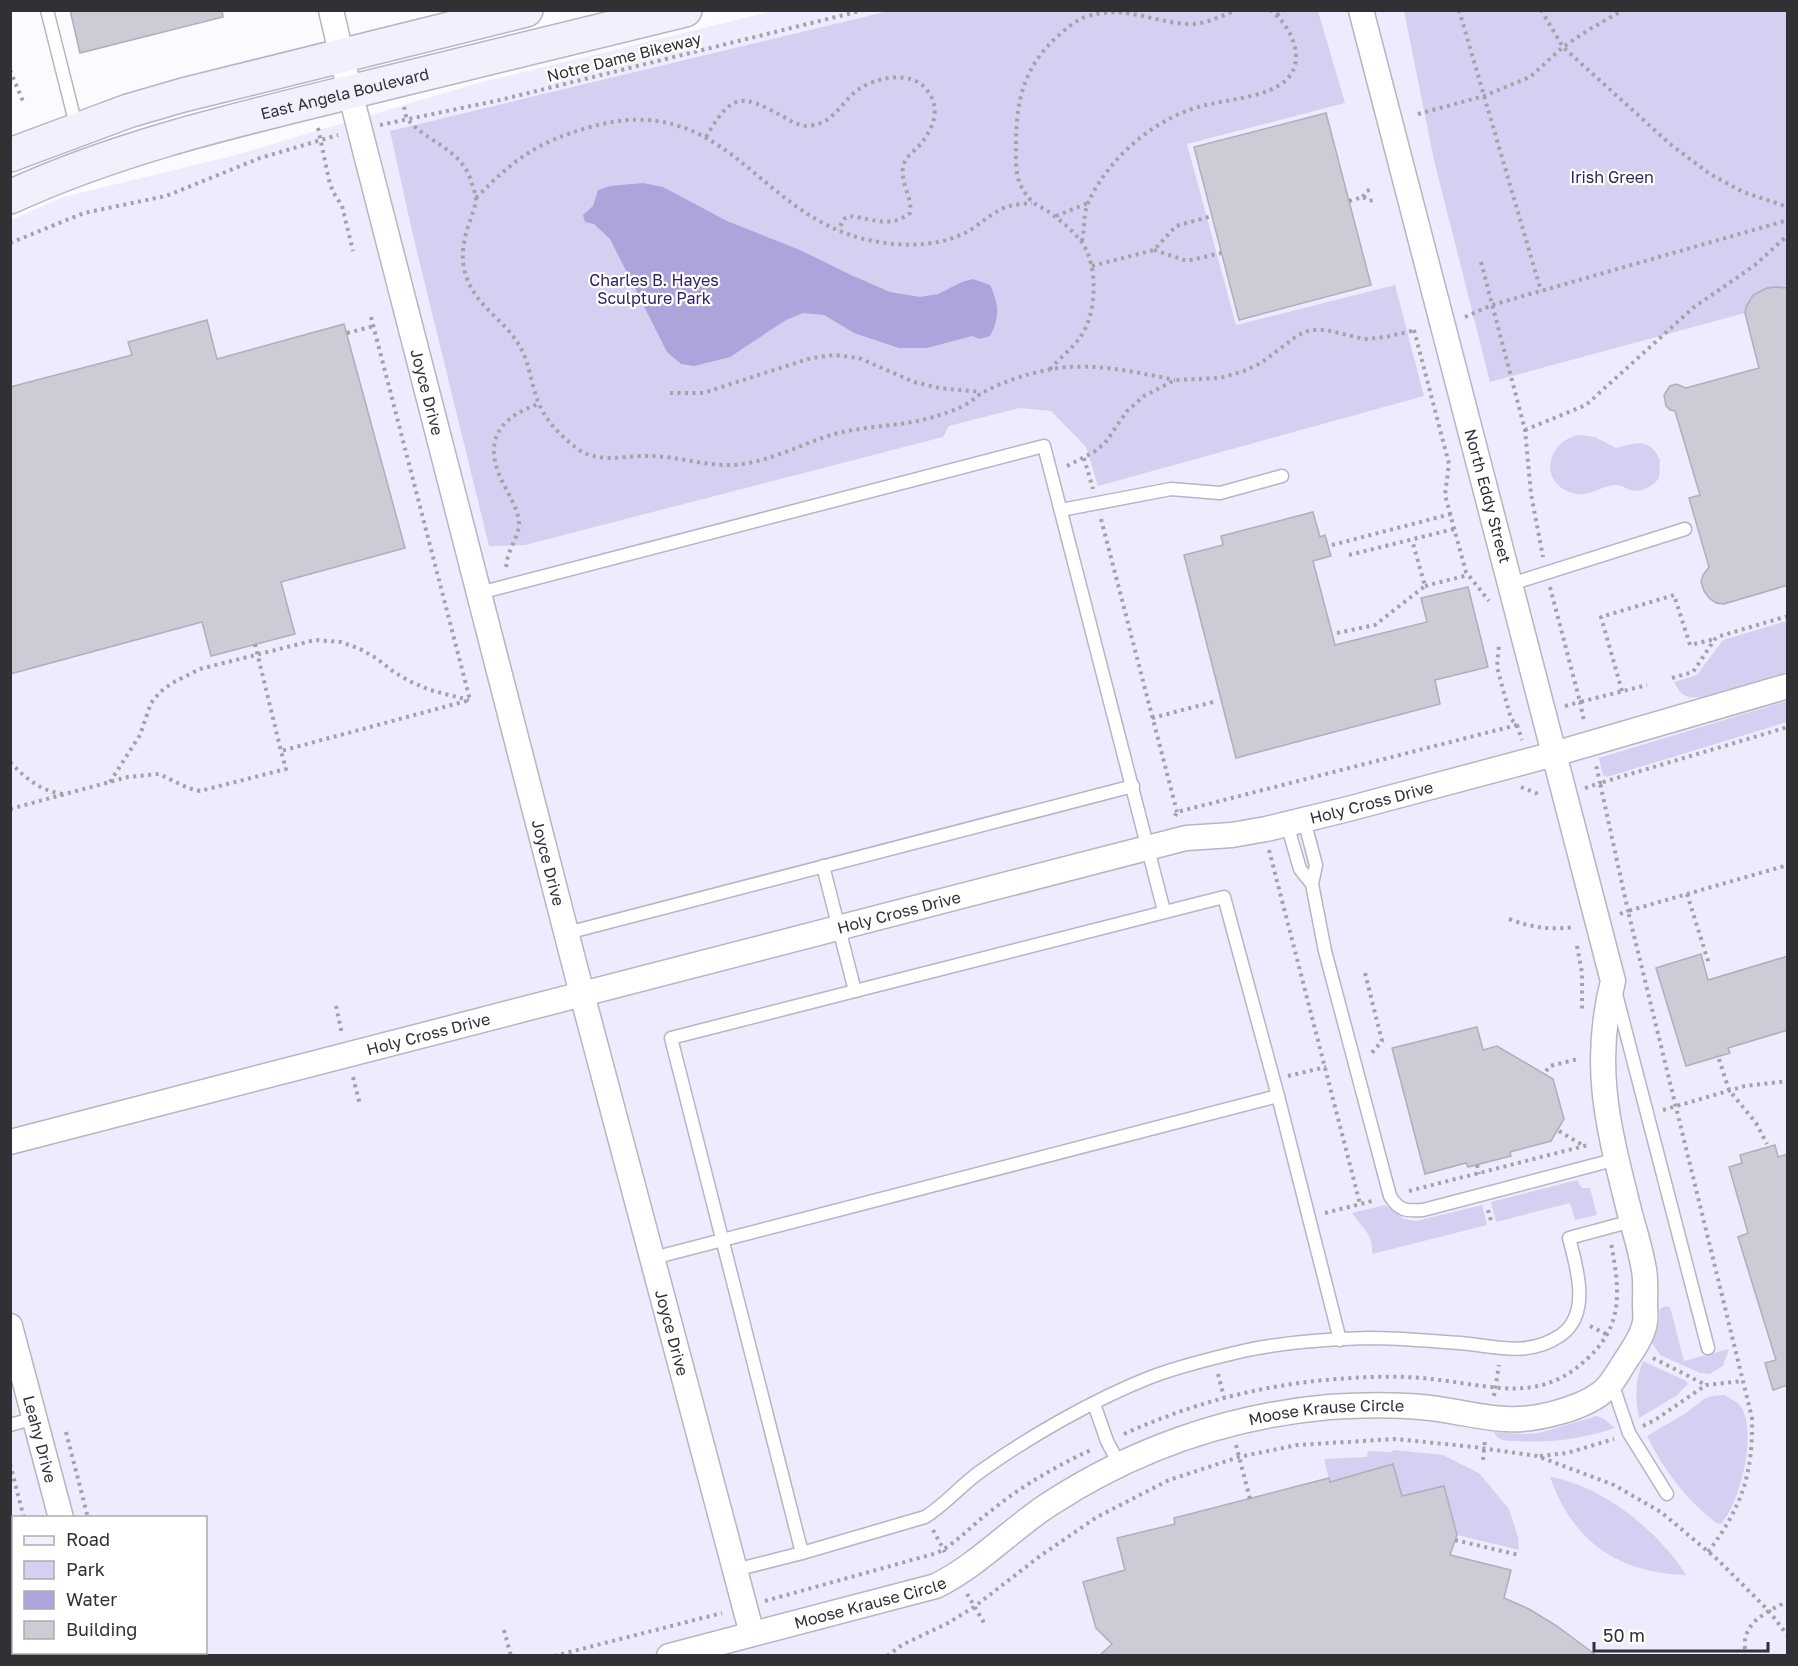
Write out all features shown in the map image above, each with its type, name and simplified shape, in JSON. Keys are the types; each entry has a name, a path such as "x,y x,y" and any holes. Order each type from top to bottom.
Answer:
{"main road":[{"path":"10,155 128,111 172,98 526,10"},
{"name":"East Angela Boulevard","path":"10,197 141,146 685,10"}],"street":[{"name":"Joyce Drive","path":"331,10 350,92 582,994 752,1634"},
{"name":"North Eddy Street","path":"1361,10 1613,981"},
{"name":"Holy Cross Drive","path":"10,1142 839,928 1146,840 1232,835 1296,822 1554,754 1788,686"},
{"name":"Moose Krause Circle","path":"669,1656 936,1586 969,1567 1008,1534 1048,1505 1119,1464 1195,1434 1274,1414 1329,1407 1378,1405 1421,1407 1505,1419 1532,1419 1560,1412 1598,1395 1612,1383 1634,1348 1645,1323 1645,1272 1608,1125 1602,1075 1606,1009 1613,981"},
{"name":"Leahy Drive","path":"10,1326 60,1516"}],"lane":[{"path":"47,10 77,129"},
{"path":"479,593 1044,446 1164,911"},
{"path":"1061,510 1098,505 1171,489 1220,493 1282,476"},
{"path":"1511,584 1685,529"},
{"path":"567,933 1133,786"},
{"path":"1296,822 1300,869 1312,884"},
{"path":"1296,822 1316,865 1312,884 1325,951 1390,1196 1396,1206 1408,1211 1423,1210 1617,1159"},
{"path":"824,866 855,991"},
{"path":"802,1553 671,1038 1224,897 1278,1096 1340,1340"},
{"path":"1613,981 1708,1348"},
{"path":"653,1258 1278,1096"},
{"path":"735,1570 925,1517 980,1472 1059,1423 1120,1390 1153,1376 1242,1351 1309,1341 1369,1338 1431,1341 1509,1350 1542,1345 1562,1334 1577,1316 1579,1286 1569,1238 1632,1221"},
{"path":"1612,1383 1629,1433 1667,1494"},
{"path":"1094,1404 1107,1441 1119,1464"},
{"path":"10,1425 35,1418"}],"path":[{"name":"Notre Dame Bikeway","path":"389,123 510,97 864,10"},
{"path":"1050,370 1082,335 1089,317 1094,290 1092,266 1082,242 1056,216 1032,203 1020,184 1016,162 1017,114 1026,79 1033,64 1045,47 1075,22 1086,17 1110,12 1126,12 1189,24 1206,21 1236,10"},
{"path":"1082,242 1088,202 1125,152 1166,121 1206,105 1251,96 1275,88 1292,73 1296,55 1291,34 1277,15 1270,10"},
{"path":"1277,15 1285,10"},
{"path":"1459,10 1541,291"},
{"path":"1541,10 1563,47 1670,144 1710,174 1743,192 1788,207"},
{"path":"1418,114 1484,96 1530,77 1563,47 1623,10"},
{"path":"10,70 24,104"},
{"path":"706,137 725,108 742,100 759,103 799,125 812,126 824,123 861,88 873,82 905,77 916,81 926,89 935,111 934,122 926,137 904,164 903,173 911,208 910,213 891,222 849,216 844,219 838,230"},
{"path":"403,104 407,119 449,151 463,165 470,176 476,198"},
{"path":"1032,203 1008,206 965,233 934,242 892,244 865,239 838,230 806,212 706,137 681,126 639,118 593,126 549,140 525,153 506,168 476,198 465,234 462,257 467,280 476,297 511,333 523,351 539,404 551,424 578,450 596,457 611,459 666,456 729,466 770,457 831,435 860,428 888,427 931,418 956,409 982,393 1019,378 1050,370 1090,366 1175,380 1220,378 1261,363 1298,335 1310,330 1326,330 1364,339 1386,337 1421,328"},
{"path":"318,128 329,180 342,206 353,251"},
{"path":"10,243 84,213 166,196 260,158 332,137"},
{"path":"1349,201 1363,197 1366,191 1374,189"},
{"path":"1363,197 1369,201 1377,199"},
{"path":"1056,216 1088,202"},
{"path":"1154,250 1176,225 1212,216"},
{"path":"1456,320 1492,305 1788,220"},
{"path":"1525,430 1586,405 1693,308 1755,265 1788,236"},
{"path":"1092,266 1154,250 1187,261 1221,253"},
{"path":"1481,262 1525,430 1531,494 1546,572 1587,730"},
{"path":"371,317 470,700"},
{"path":"347,333 374,326"},
{"path":"1414,330 1449,464 1445,495 1450,514 1466,572 1488,599 1490,609"},
{"path":"670,393 703,393 811,358 834,355 859,358 914,382 982,393"},
{"path":"1063,468 1084,458 1105,443 1127,411 1144,396 1175,380"},
{"path":"503,586 509,553 517,535 519,522 516,509 501,478 494,447 496,436 511,416 539,404"},
{"path":"1084,458 1177,812 1170,825 1146,840"},
{"path":"1332,545 1450,514"},
{"path":"1349,555 1455,529"},
{"path":"1412,540 1425,586"},
{"path":"1337,633 1375,625 1425,586 1468,575"},
{"path":"1622,691 1601,617 1674,595 1690,645 1788,616"},
{"path":"1177,812 1517,725 1511,719 1497,667 1500,647 1497,638"},
{"path":"1672,678 1693,672 1715,639"},
{"path":"110,782 140,735 151,703 160,692 184,676 200,669 315,640 340,642 376,658 409,681 430,690 470,700"},
{"path":"10,809 128,777 159,774 188,788 200,791 286,769 255,644"},
{"path":"1580,702 1647,685"},
{"path":"281,751 470,700"},
{"path":"1152,718 1217,701"},
{"path":"1600,783 1788,727"},
{"path":"1595,761 1628,911 1752,1418 1753,1448 1741,1499 1724,1531 1708,1552"},
{"path":"10,762 18,771 47,792 67,794"},
{"path":"1268,849 1360,1204"},
{"path":"1509,919 1533,927 1556,929 1597,921 1788,865"},
{"path":"1687,894 1709,964"},
{"path":"1365,973 1382,1041 1370,1055 1372,1061"},
{"path":"336,1006 344,1040"},
{"path":"1546,1071 1550,1066 1578,1059"},
{"path":"1719,1059 1728,1090 1756,1123 1767,1144"},
{"path":"1287,1077 1326,1067"},
{"path":"351,1072 360,1105"},
{"path":"1676,1106 1745,1086 1788,1081"},
{"path":"1322,1214 1586,1146 1559,1131"},
{"path":"1486,1203 1492,1224"},
{"path":"1587,1324 1615,1339"},
{"path":"1647,1355 1706,1384"},
{"path":"1492,1405 1500,1364"},
{"path":"1218,1374 1226,1405"},
{"path":"1483,1460 1487,1430"},
{"path":"66,1432 87,1516"},
{"path":"887,1656 902,1645 948,1623 974,1606 1097,1517 1169,1480 1239,1457 1296,1445 1395,1439 1537,1456 1614,1485 1661,1512 1708,1552 1769,1611 1788,1636"},
{"path":"761,1602 944,1550 953,1545 992,1509 1039,1477 1094,1448"},
{"path":"1239,1457 1250,1499"},
{"path":"10,1464 23,1516"},
{"path":"932,1529 948,1558"},
{"path":"1455,1540 1519,1555"},
{"path":"964,1588 986,1626"},
{"path":"1745,1649 1744,1637 1752,1624 1769,1611 1788,1601"},
{"path":"554,1656 729,1611"},
{"path":"504,1630 511,1656"}],"shaded area":[{"path":"773,11 1787,11 1787,1655 11,1656 11,220 63,197 232,156 475,84"}],"green space":[{"name":"Charles B. Hayes Sculpture Park","path":"889,11 1318,11 1345,103 1187,144 1236,325 1395,285 1424,396 1098,486 1086,447 1051,411 1019,408 949,426 943,437 525,545 489,546 412,231 390,131"},
{"name":"Irish Green","path":"1404,11 1787,11 1787,290 1760,291 1751,298 1745,313 1490,382 1434,160"},
{"path":"1578,435 1595,437 1616,448 1636,444 1647,445 1660,460 1659,478 1654,484 1639,491 1618,485 1582,494 1565,490 1556,483 1550,465 1558,447"},
{"path":"1787,621 1787,672 1706,696 1686,696 1674,682 1697,675 1723,640"},
{"path":"1787,701 1787,722 1607,777 1603,775 1599,758"},
{"path":"1577,1180 1582,1188 1590,1188 1597,1215 1575,1220 1570,1203 1496,1222 1491,1202"},
{"path":"1385,1205 1404,1219 1416,1221 1482,1205 1487,1225 1372,1254 1369,1236 1352,1213"},
{"path":"1665,1306 1670,1307 1684,1361 1729,1349 1723,1366 1709,1374 1700,1373 1660,1355 1652,1343 1659,1322 1660,1309"},
{"path":"1643,1361 1688,1384 1676,1396 1639,1418 1636,1389"},
{"path":"1724,1395 1736,1402 1743,1410 1748,1439 1740,1487 1721,1524 1716,1523 1685,1494 1668,1473 1647,1436 1686,1413 1704,1399"},
{"path":"1597,1416 1615,1428 1579,1437 1543,1441 1504,1440 1498,1438 1494,1432 1539,1433"},
{"path":"1394,1450 1443,1455 1479,1473 1509,1509 1518,1537 1519,1550 1457,1535 1444,1486 1402,1496 1393,1464 1330,1482 1324,1459 1367,1457 1368,1451 1391,1452"},
{"path":"1550,1477 1589,1490 1627,1512 1661,1542 1686,1575 1639,1568 1601,1550 1571,1519"}],"water":[{"path":"643,183 663,187 727,221 800,250 890,292 920,297 938,294 973,279 990,285 997,310 990,336 980,339 972,336 927,348 899,348 854,333 824,315 803,313 786,320 730,357 694,366 681,364 667,352 610,239 594,224 585,222 583,215 593,206 598,190 610,186"}],"building":[{"path":"70,10 222,10 223,17 80,53"},
{"path":"1326,113 1371,285 1239,320 1194,147"},
{"path":"1767,288 1788,288 1788,585 1724,604 1716,603 1704,591 1701,582 1709,567 1689,498 1700,495 1675,411 1666,406 1664,395 1670,386 1676,384 1686,388 1759,368 1745,313 1746,307 1753,295"},
{"path":"207,320 217,359 344,324 405,548 281,582 295,634 211,656 202,622 10,674 10,387 132,355 128,342"},
{"path":"1313,512 1320,537 1325,535 1331,556 1313,561 1335,645 1427,622 1421,598 1468,587 1488,667 1435,680 1440,704 1236,758 1184,555 1223,545 1221,536"},
{"path":"1701,954 1708,980 1788,956 1788,1030 1728,1048 1730,1053 1686,1066 1656,968"},
{"path":"1477,1027 1483,1050 1497,1046 1553,1079 1564,1119 1551,1141 1510,1152 1511,1156 1468,1167 1466,1163 1425,1174 1392,1048"},
{"path":"1775,1145 1778,1157 1788,1154 1788,1385 1773,1390 1765,1363 1776,1360 1738,1237 1748,1233 1729,1167 1742,1163 1740,1155"},
{"path":"1393,1464 1402,1496 1444,1486 1457,1535 1450,1555 1511,1570 1504,1598 1529,1609 1557,1626 1597,1656 1099,1656 1112,1644 1096,1628 1083,1582 1125,1570 1117,1538 1175,1524 1174,1518 1329,1478 1330,1482"}]}
